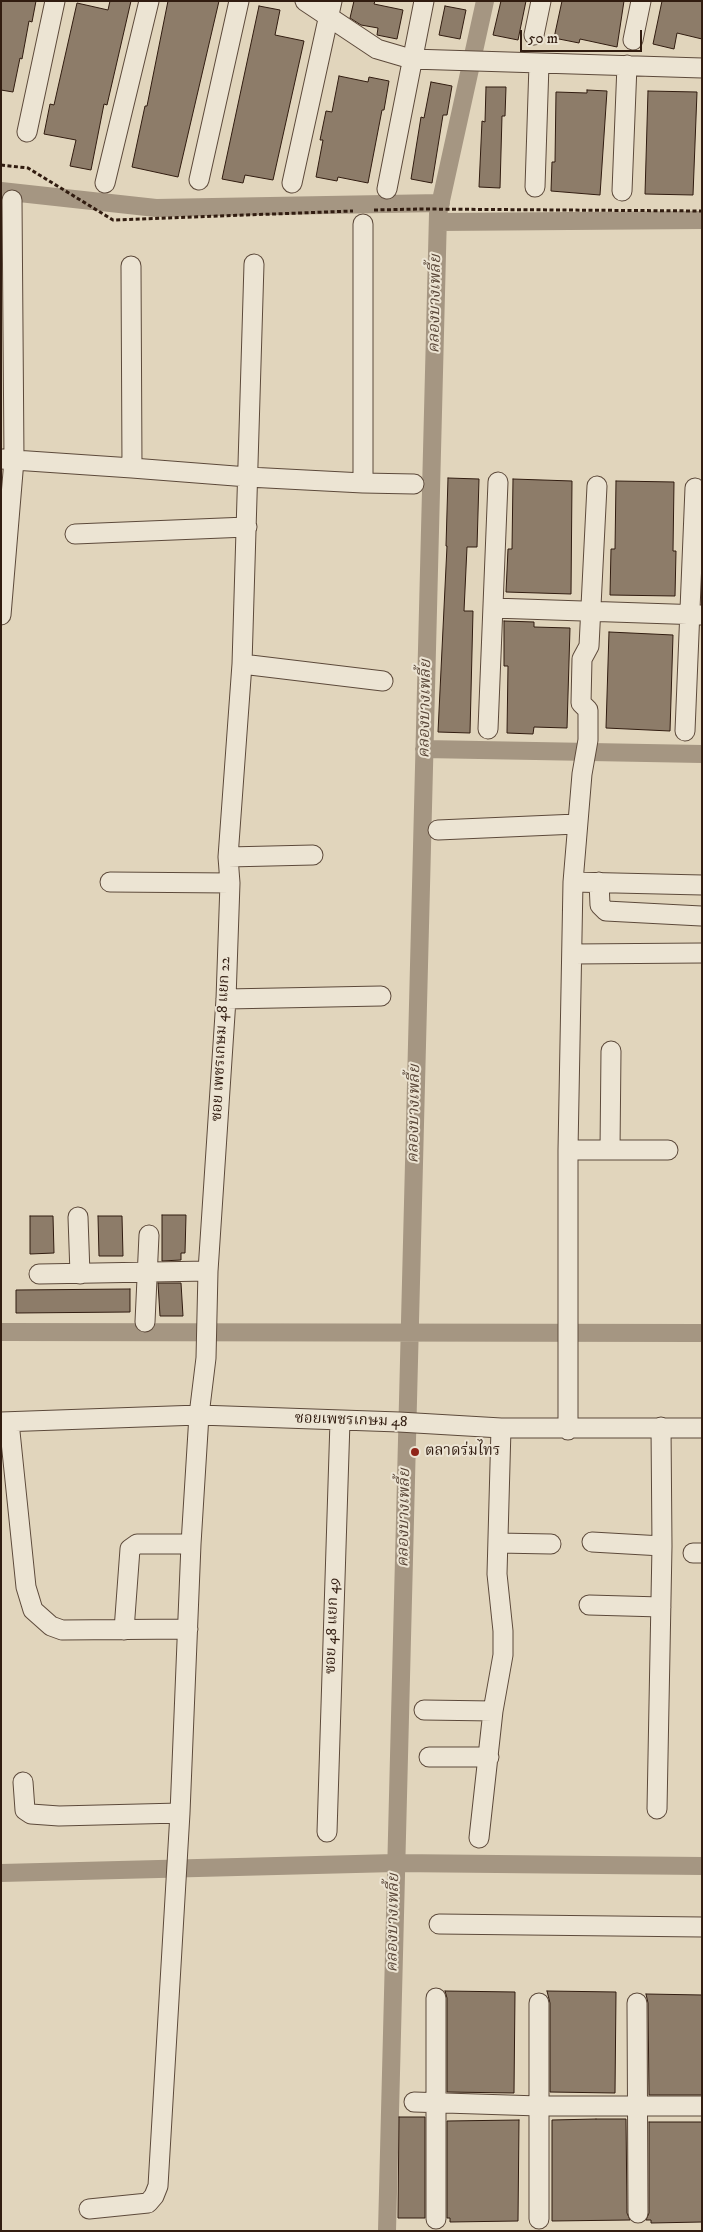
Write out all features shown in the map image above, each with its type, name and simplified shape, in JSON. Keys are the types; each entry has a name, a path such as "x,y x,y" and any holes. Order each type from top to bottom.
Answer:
{"street":[{"path":"27,132 55,1"},
{"path":"105,183 149,1"},
{"path":"199,180 240,1"},
{"path":"305,1 330,10 377,49 417,59 702,68"},
{"path":"387,189 417,59 424,1"},
{"path":"534,35 541,1"},
{"path":"633,40 641,1"},
{"path":"292,183 330,10"},
{"path":"534,64 535,187"},
{"path":"622,191 627,65"},
{"path":"1,614 8,459 12,200"},
{"path":"363,483 365,215"},
{"name":"ซอย เพชรเกษม 48 แยก 22","path":"89,2209 148,2203 154,2196 158,2186 180,1813 191,1544 199,1415 206,1358 208,1271 226,999 230,883 228,857 242,664 254,264"},
{"path":"131,266 132,468"},
{"path":"8,459 248,477 414,484"},
{"path":"488,729 498,482"},
{"path":"568,1430 568,1150 573,882 582,774 588,740 588,710 581,702 582,659 589,646 597,486"},
{"path":"685,731 696,615 695,488"},
{"path":"74,534 247,527"},
{"path":"493,608 696,615"},
{"path":"242,664 383,681"},
{"path":"438,830 578,824"},
{"path":"228,857 313,855"},
{"path":"110,882 230,883"},
{"path":"573,882 702,885"},
{"path":"599,882 600,905 606,911 701,916"},
{"path":"573,954 702,953"},
{"path":"226,999 381,996"},
{"path":"610,1150 611,1052"},
{"path":"568,1150 668,1150"},
{"path":"78,1217 80,1274"},
{"path":"145,1322 149,1235"},
{"path":"39,1274 208,1271"},
{"name":"ซอยเพชรเกษม 48","path":"5,1422 199,1415 568,1430 702,1428"},
{"name":"ซอย 48 แยก 49","path":"327,1832 340,1421"},
{"path":"5,1422 26,1587 33,1610 51,1626 62,1630 188,1629"},
{"path":"479,1838 493,1711 503,1655 503,1631 498,1586 501,1428"},
{"path":"658,1809 662,1546 661,1428"},
{"path":"592,1542 662,1546"},
{"path":"498,1543 551,1544"},
{"path":"124,1630 130,1549 137,1544 191,1544"},
{"path":"589,1605 660,1607"},
{"path":"424,1710 493,1711"},
{"path":"428,1756 489,1757"},
{"path":"23,1782 25,1810 31,1814 59,1816 180,1813"},
{"path":"440,1924 702,1927"},
{"path":"436,1998 436,2219"},
{"path":"539,2003 539,2219"},
{"path":"637,2003 638,2213"},
{"path":"414,2102 539,2106 702,2106"}],"path":[{"path":"1,165 28,168 113,220 365,215 420,209 702,211"}],"building":[{"path":"1,1 36,1 32,22 29,21 22,59 20,58 13,92 1,90"},
{"path":"110,1 131,1 107,105 104,104 91,170 70,166 76,140 44,134 50,104 54,105 77,3 108,10"},
{"path":"168,1 219,1 178,177 132,167 145,106 147,106"},
{"path":"354,1 375,1 374,4 403,10 397,39 377,35 378,28 361,25 350,18"},
{"path":"501,1 526,1 518,40 493,35"},
{"path":"562,1 624,1 617,47 580,39 579,43 554,38"},
{"path":"662,1 702,1 702,39 677,33 674,49 653,44"},
{"path":"259,6 280,10 275,35 304,41 273,180 245,175 243,183 222,179"},
{"path":"445,6 466,10 460,39 439,35"},
{"path":"339,76 368,82 369,77 389,81 368,183 338,177 337,181 316,177 323,140 320,140 326,111 332,112"},
{"path":"431,82 452,86 447,115 443,115 432,183 411,179 421,117 424,118"},
{"path":"486,87 506,87 505,116 502,116 500,188 479,187 482,121 485,122"},
{"path":"587,90 607,91 600,195 551,191 552,162 555,162 556,92 587,93"},
{"path":"648,91 697,92 693,195 645,194"},
{"path":"448,478 479,479 477,547 467,547 464,611 473,611 470,733 438,732 447,546"},
{"path":"513,479 572,481 571,594 506,592 508,549 512,549"},
{"path":"616,481 674,482 673,551 676,551 675,596 610,595 611,549 615,549"},
{"path":"504,621 534,622 534,627 570,628 567,728 534,727 533,734 507,733 508,666 504,666"},
{"path":"609,632 673,635 670,731 606,728"},
{"path":"162,1215 186,1215 185,1253 181,1253 181,1260 162,1261"},
{"path":"30,1216 53,1216 54,1253 30,1254"},
{"path":"98,1216 122,1216 123,1256 99,1256"},
{"path":"158,1283 181,1283 183,1316 160,1316"},
{"path":"130,1289 130,1312 16,1313 16,1290"},
{"path":"445,1991 515,1992 514,2093 447,2092 447,1998"},
{"path":"547,1991 616,1992 615,2093 550,2092 550,2003"},
{"path":"646,1994 702,1995 702,2095 649,2095 648,2003"},
{"path":"399,2117 425,2117 425,2218 398,2218"},
{"path":"626,2119 627,2213 630,2220 552,2221 552,2120"},
{"path":"519,2120 518,2221 450,2222 450,2218 447,2218 447,2121"},
{"path":"649,2122 702,2122 702,2222 651,2223 651,2220 646,2220 649,2213"}],"waterway":[{"name":"คลองบางเพลี้ย","path":"387,2231 438,214 485,1"},
{"path":"1,191 156,208 441,203"},
{"path":"438,222 702,220"},
{"path":"424,749 702,754"},
{"path":"1,1332 702,1333"},
{"path":"1,1873 395,1863 702,1866"}],"place":[{"name":"ตลาดร่มไทร","path":"415,1452"}]}
